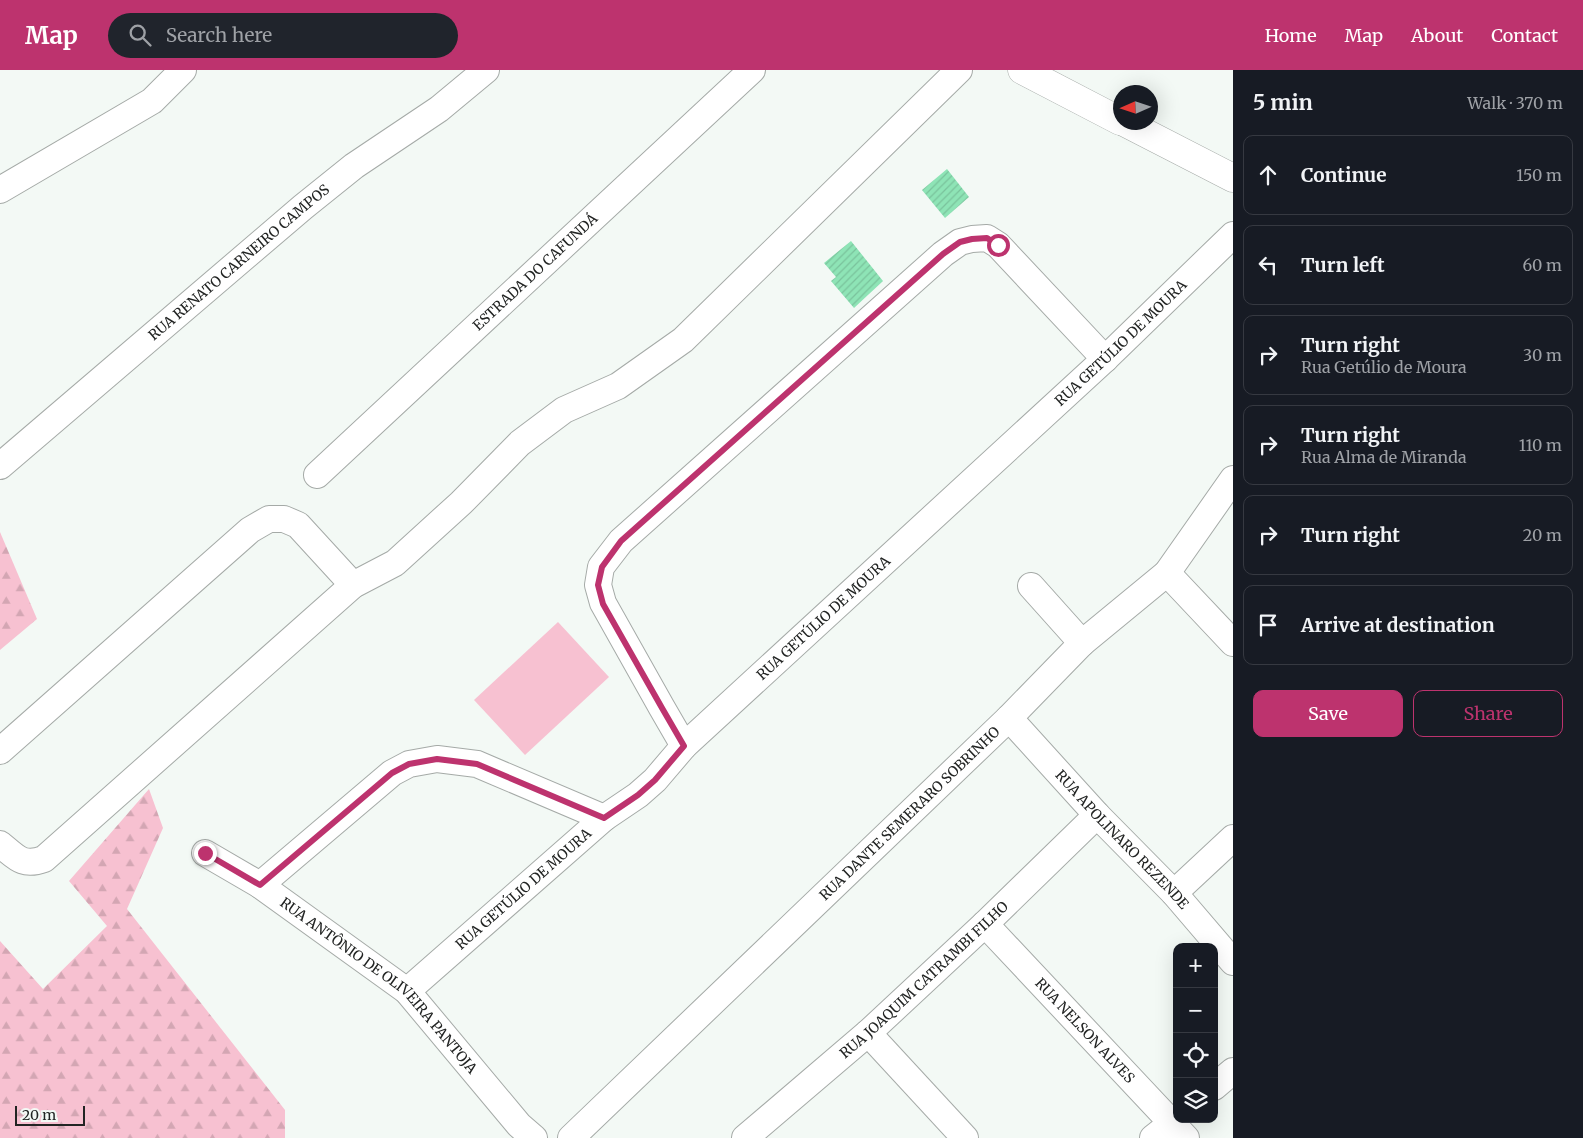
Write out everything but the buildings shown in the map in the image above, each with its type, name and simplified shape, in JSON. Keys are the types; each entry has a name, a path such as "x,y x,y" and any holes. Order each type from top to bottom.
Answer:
{"street":[{"path":"0,190 152,101 182,70"},
{"name":"RUA RENATO CARNEIRO CAMPOS","path":"0,466 354,166 438,109 486,70"},
{"name":"ESTRADA DO CAFUNDÁ","path":"317,475 752,70"},
{"path":"0,844 20,860 34,863 44,859 353,585 395,563 461,503 520,443 564,410 618,386 683,340 959,70"},
{"path":"1022,70 1113,117"},
{"path":"1140,130 1233,178"},
{"name":"RUA GETÚLIO DE MOURA","path":"407,991 604,818 638,795 655,780 684,746 1105,359 1233,234"},
{"path":"684,746 603,604 598,585 602,567 621,541 943,254 960,242 987,238 998,245 1105,359"},
{"name":"RUA DANTE SEMERARO SOBRINHO","path":"571,1138 1009,718 1082,643 1167,573 1233,478"},
{"path":"0,751 250,530 270,519 284,519 298,525 353,585"},
{"path":"1167,573 1233,643"},
{"path":"1032,586 1082,643"},
{"name":"RUA APOLINARO REZENDE","path":"1009,718 1097,815 1174,893 1233,962"},
{"path":"260,885 392,773 409,764 437,759 477,764 604,818"},
{"name":"RUA JOAQUIM CATRAMBI FILHO","path":"753,1135 868,1032 1097,815"},
{"path":"1174,893 1233,838"},
{"name":"RUA ANTÔNIO DE OLIVEIRA PANTOJA","path":"205,853 260,885 407,991 520,1134"},
{"name":"RUA NELSON ALVES","path":"984,924 1172,1130"},
{"path":"868,1032 965,1138"},
{"path":"1218,1085 1233,1072"}],"green space":[{"path":"0,532 37,619 0,650"},
{"path":"558,622 609,677 525,755 474,700"},
{"path":"149,789 163,828 127,909 285,1110 285,1138 0,1138 0,941 43,989 107,926 69,881"}],"route":[{"path":"205,853 260,885 392,773 409,764 437,759 477,764 604,818 638,795 655,780 684,746 603,604 598,585 602,567 621,541 943,254 960,242 972,239 987,238 998,245"}]}
